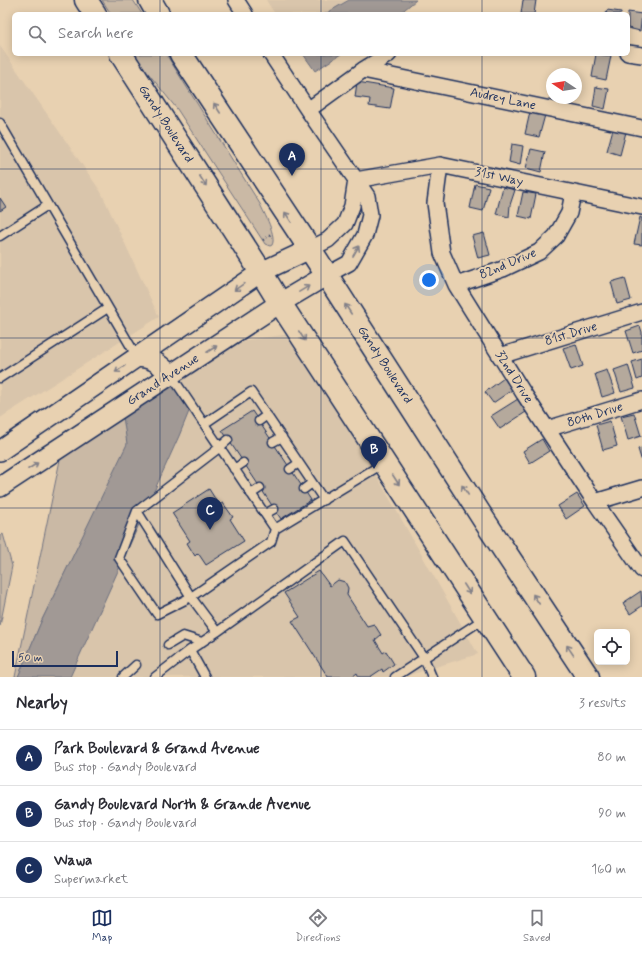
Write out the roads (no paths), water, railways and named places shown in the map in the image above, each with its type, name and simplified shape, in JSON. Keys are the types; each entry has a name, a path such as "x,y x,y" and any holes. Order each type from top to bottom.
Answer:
{"highway":[{"path":"86,0 94,12"},
{"path":"150,0 157,12"},
{"name":"Gandy Boulevard","path":"122,56 280,303 524,677"},
{"name":"Gandy Boulevard","path":"183,56 588,677"}],"street":[{"path":"236,0 244,12"},
{"path":"630,53 642,55"},
{"path":"272,56 367,196 370,215 365,235 349,263 327,275"},
{"path":"308,110 386,56"},
{"name":"Audrey Lane","path":"364,70 642,128"},
{"name":"31st Way","path":"356,180 440,165 642,207"},
{"name":"32nd Drive","path":"440,165 435,203 442,253 456,285 547,429 642,570"},
{"path":"0,451 261,272 328,240 345,224 352,206 356,180"},
{"name":"82nd Drive","path":"456,285 503,269 539,252 556,236 569,213 573,193"},
{"name":"Grand Avenue","path":"0,487 280,303 327,275"},
{"name":"81st Drive","path":"500,356 642,312"},
{"path":"137,357 146,357 158,363 171,375"},
{"name":"80th Drive","path":"547,429 642,400"},
{"path":"595,502 642,488"}],"lane":[{"path":"0,123 137,357"},
{"path":"0,236 48,205"},
{"path":"0,378 108,308"},
{"path":"171,375 275,529"},
{"path":"204,424 252,392 324,500"},
{"path":"259,421 267,415"},
{"path":"273,442 282,437"},
{"path":"228,440 137,511 119,558 157,614 191,597 271,542 275,529 384,462"},
{"path":"234,469 243,463"},
{"path":"290,469 299,463"},
{"path":"304,489 312,483"},
{"path":"251,494 260,488"},
{"path":"265,514 274,509"},
{"path":"137,511 191,597 217,632"},
{"path":"155,677 190,650 345,541 424,658 432,677"},
{"path":"395,677 485,617"},
{"path":"168,645 183,636 202,642"},
{"path":"190,650 205,677"},
{"path":"123,677 136,665"}],"place":[{"name":"Park Boulevard & Grand Avenue","path":"292,176"},
{"name":"Gandy Boulevard North & Grande Avenue","path":"374,469"},
{"name":"Wawa","path":"210,530"}]}
